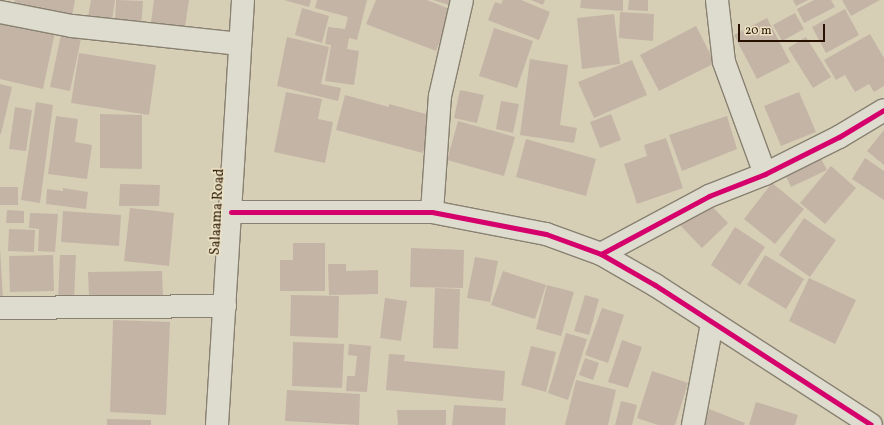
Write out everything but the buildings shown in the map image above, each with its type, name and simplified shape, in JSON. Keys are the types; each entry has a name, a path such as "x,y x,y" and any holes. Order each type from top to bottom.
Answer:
{"street":[{"name":"Salaama Road","path":"217,425 243,0"},
{"path":"432,212 440,96 462,0"},
{"path":"717,0 724,62 765,174"},
{"path":"0,12 72,26 240,44"},
{"path":"601,254 709,196 765,174 839,137 884,110"},
{"path":"231,212 432,212 546,234 601,254 655,285 871,425"},
{"path":"0,308 225,306"},
{"path":"694,425 712,323"}],"cycle path":[{"path":"601,254 709,196 765,174 839,137 884,110"},
{"path":"231,212 432,212 546,234 601,254 655,285 871,425"}]}
